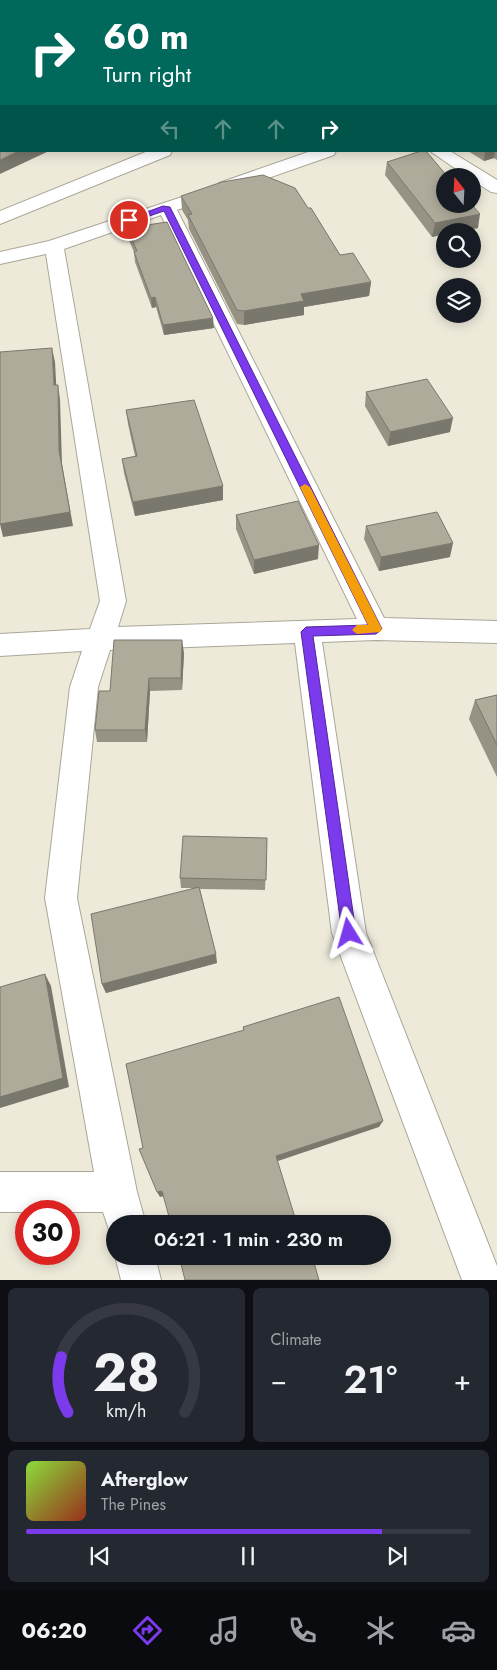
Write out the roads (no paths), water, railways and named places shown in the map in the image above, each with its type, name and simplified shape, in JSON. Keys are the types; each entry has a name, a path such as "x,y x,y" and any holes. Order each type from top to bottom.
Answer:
{"street":[{"path":"0,218 52,199 162,152"},
{"path":"212,192 325,152"},
{"path":"440,152 491,184 497,205"},
{"path":"0,258 54,246 194,198"},
{"path":"166,207 376,629"},
{"path":"0,1192 121,1208 61,898 84,687 102,639 113,601 54,246"},
{"path":"0,645 102,639 376,629 497,632"},
{"path":"306,632 349,933 482,1280"},
{"path":"137,1265 141,1280"}]}
